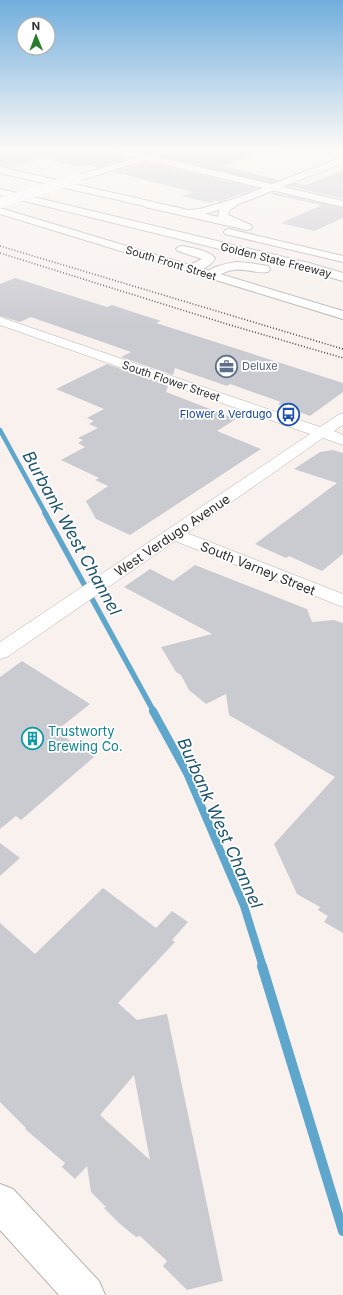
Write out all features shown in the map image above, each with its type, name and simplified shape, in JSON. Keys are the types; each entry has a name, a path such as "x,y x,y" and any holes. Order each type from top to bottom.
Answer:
{"main road":[{"path":"38,206 123,233"},
{"name":"Golden State Freeway","path":"62,206 305,266 343,277"},
{"path":"95,206 343,265"},
{"name":"Golden State Freeway","path":"118,206 343,259"},
{"path":"156,206 252,228 343,251"},
{"path":"157,206 188,213 201,212 219,206"},
{"path":"228,206 224,210 223,216 252,228"},
{"name":"South Front Street","path":"0,211 343,315"},
{"path":"170,246 196,252 209,258 208,261 192,270"},
{"path":"210,275 221,268 234,265 243,265 274,272"},
{"path":"305,266 324,266 343,272"},
{"path":"0,1202 85,1295"}],"street":[{"name":"South Flower Street","path":"0,321 321,434 343,440"},
{"name":"West Verdugo Avenue","path":"0,652 343,418"},
{"name":"South Varney Street","path":"174,534 343,601"}],"building":[{"path":"319,206 343,208 343,218 314,231 281,223"},
{"path":"15,278 107,307 112,305 161,321 156,323 343,383 343,392 310,416 278,404 281,402 230,384 227,386 175,368 173,375 121,357 131,352 31,317 20,322 0,316 0,284"},
{"path":"107,364 168,386 166,392 236,419 217,431 261,449 130,535 96,519 86,501 108,486 95,480 99,478 61,460 85,447 78,443 83,440 78,438 98,428 89,424 94,421 87,418 104,409 56,389"},
{"path":"333,450 343,453 343,554 322,571 289,556 286,558 255,544 337,483 294,469 320,452"},
{"path":"195,565 307,609 312,622 334,620 343,623 343,933 324,922 328,916 318,910 320,907 297,894 274,844 335,777 229,715 226,694 206,704 189,690 181,675 176,672 161,647 212,634 124,587 150,569 173,581"},
{"path":"22,661 90,704 56,731 94,757 21,820 16,816 0,829 0,677"},
{"path":"0,843 20,858 0,876"},
{"path":"103,888 156,928 172,911 188,922 172,940 175,942 118,1003 137,1020 167,1014 223,1281 187,1290 163,1266 167,1261 140,1236 136,1237 120,1224 91,1192 87,1166 75,1179 62,1167 65,1163 25,1129 26,1128 0,1102 0,923 35,954","holes":["134,1075 150,1160 100,1115"]}],"waterway":[{"name":"Burbank West Channel","path":"0,430 46,514"},
{"name":"Burbank West Channel","path":"45,513 154,712"},
{"name":"Burbank West Channel","path":"153,711 187,773 244,906 263,967"},
{"name":"Burbank West Channel","path":"262,966 343,1231"}],"railway":[{"path":"0,246 343,349"},
{"path":"0,253 230,325 343,358"}],"place":[{"name":"Deluxe","path":"227,366"},
{"name":"Flower & Verdugo","path":"288,414"},
{"name":"Trustworty Brewing Co.","path":"33,738"}]}
